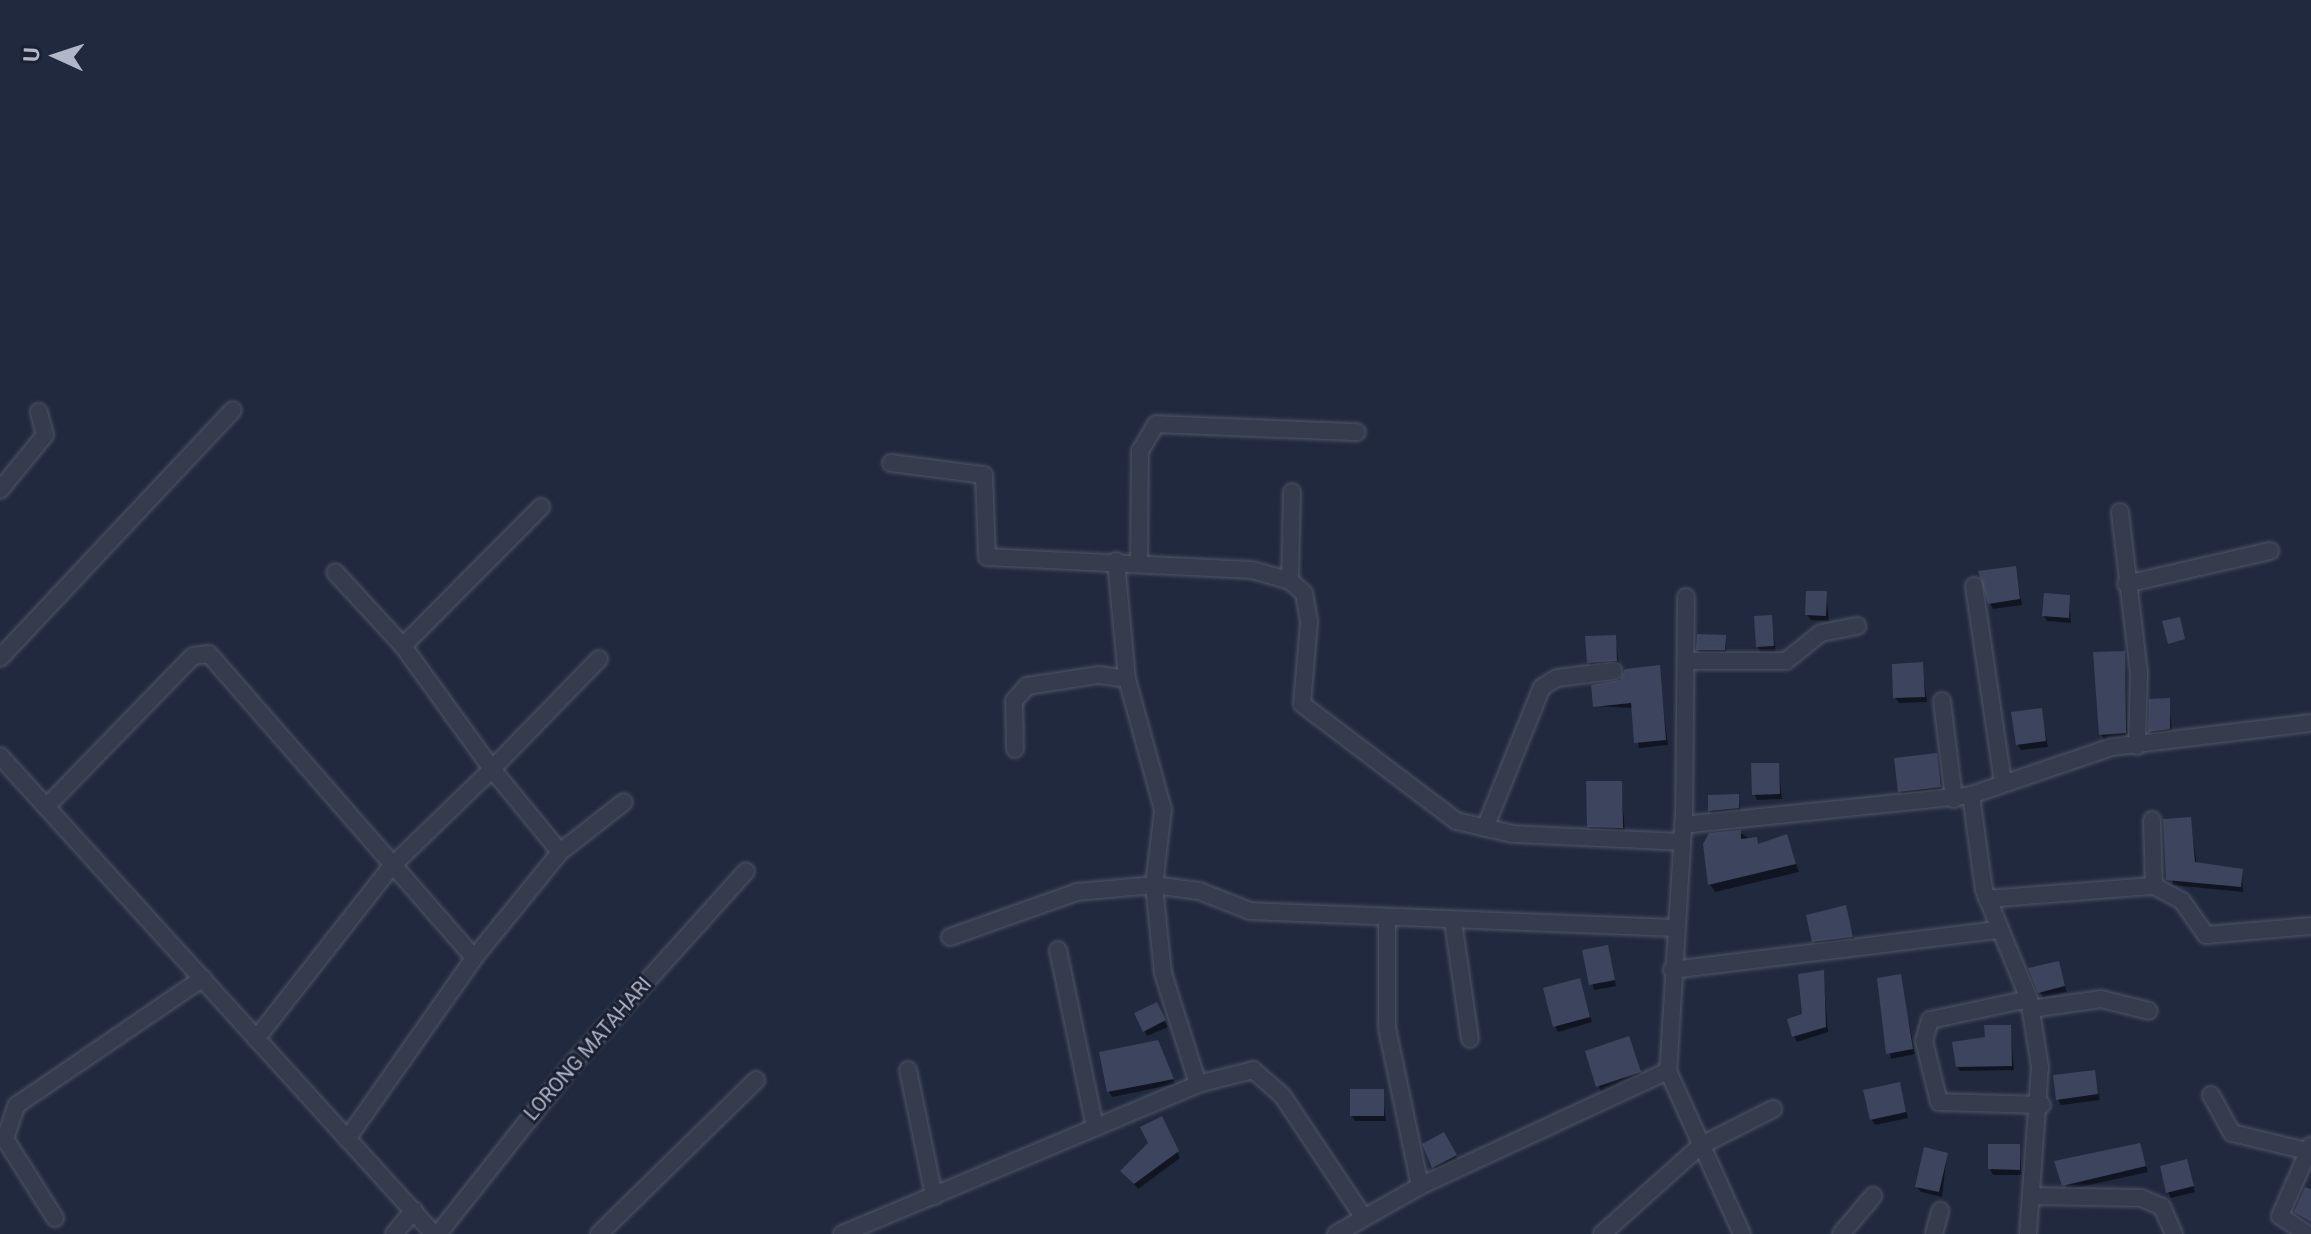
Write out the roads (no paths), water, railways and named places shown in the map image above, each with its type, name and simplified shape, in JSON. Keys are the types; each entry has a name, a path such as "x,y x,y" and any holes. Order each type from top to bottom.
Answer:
{"street":[{"path":"0,658 233,410"},
{"path":"0,490 8,469 45,435 39,412"},
{"path":"1139,563 1140,451 1156,424 1357,432"},
{"path":"891,463 984,475 987,557 1252,570 1290,581 1304,593 1309,622 1302,704 1456,821 1485,828 1682,834 1954,799 2137,746 2311,723"},
{"path":"1290,581 1292,492"},
{"path":"403,646 541,507"},
{"path":"2120,512 2126,584 2139,674 2137,746"},
{"path":"2126,584 2270,551"},
{"path":"1116,561 1127,679 1163,810 1154,885 1163,973 1198,1084"},
{"path":"335,572 403,646 492,769 560,852"},
{"path":"1974,586 2003,783"},
{"path":"1686,597 1682,834 1673,928 1668,1071 1742,1234"},
{"path":"1686,661 1786,661 1821,633 1857,626"},
{"path":"49,804 193,656 209,654 390,868 474,958"},
{"path":"256,1039 390,868 599,659"},
{"path":"1485,828 1542,687 1557,678 1614,671"},
{"path":"1015,749 1014,701 1027,686 1099,675 1127,679"},
{"path":"1942,701 1954,799"},
{"path":"0,756 49,804 256,1039 436,1234"},
{"path":"1971,795 1987,899 2030,1004 2042,1105 2028,1234"},
{"path":"347,1139 474,958 560,852 624,802"},
{"path":"2152,820 2154,886"},
{"name":"LORONG MATAHARI","path":"436,1234 567,1071 746,871"},
{"path":"950,937 1077,892 1154,885 1199,891 1250,911 1387,919 1673,928"},
{"path":"1987,899 2154,886 2182,901 2206,935 2311,926"},
{"path":"1387,919 1387,1028 1420,1186"},
{"path":"1453,921 1470,1039"},
{"path":"1672,970 2000,930"},
{"path":"1058,950 1095,1127"},
{"path":"55,1218 5,1139 17,1105 203,978"},
{"path":"2042,1105 1939,1102 1924,1041 1930,1020 2030,1004 2101,999 2149,1011"},
{"path":"908,1070 934,1196"},
{"path":"1336,1234 1362,1215 1420,1186 1668,1071"},
{"path":"842,1234 1198,1084 1263,1073 1362,1215"},
{"path":"599,1234 756,1080"},
{"path":"2211,1095 2232,1133 2309,1148 2280,1216 2307,1234"},
{"path":"1602,1234 1700,1146 1773,1109"},
{"path":"1841,1234 1873,1196"},
{"path":"2032,1196 2141,1198 2162,1207 2174,1234"},
{"path":"394,1234 414,1210"},
{"path":"1934,1234 1940,1211"}]}
